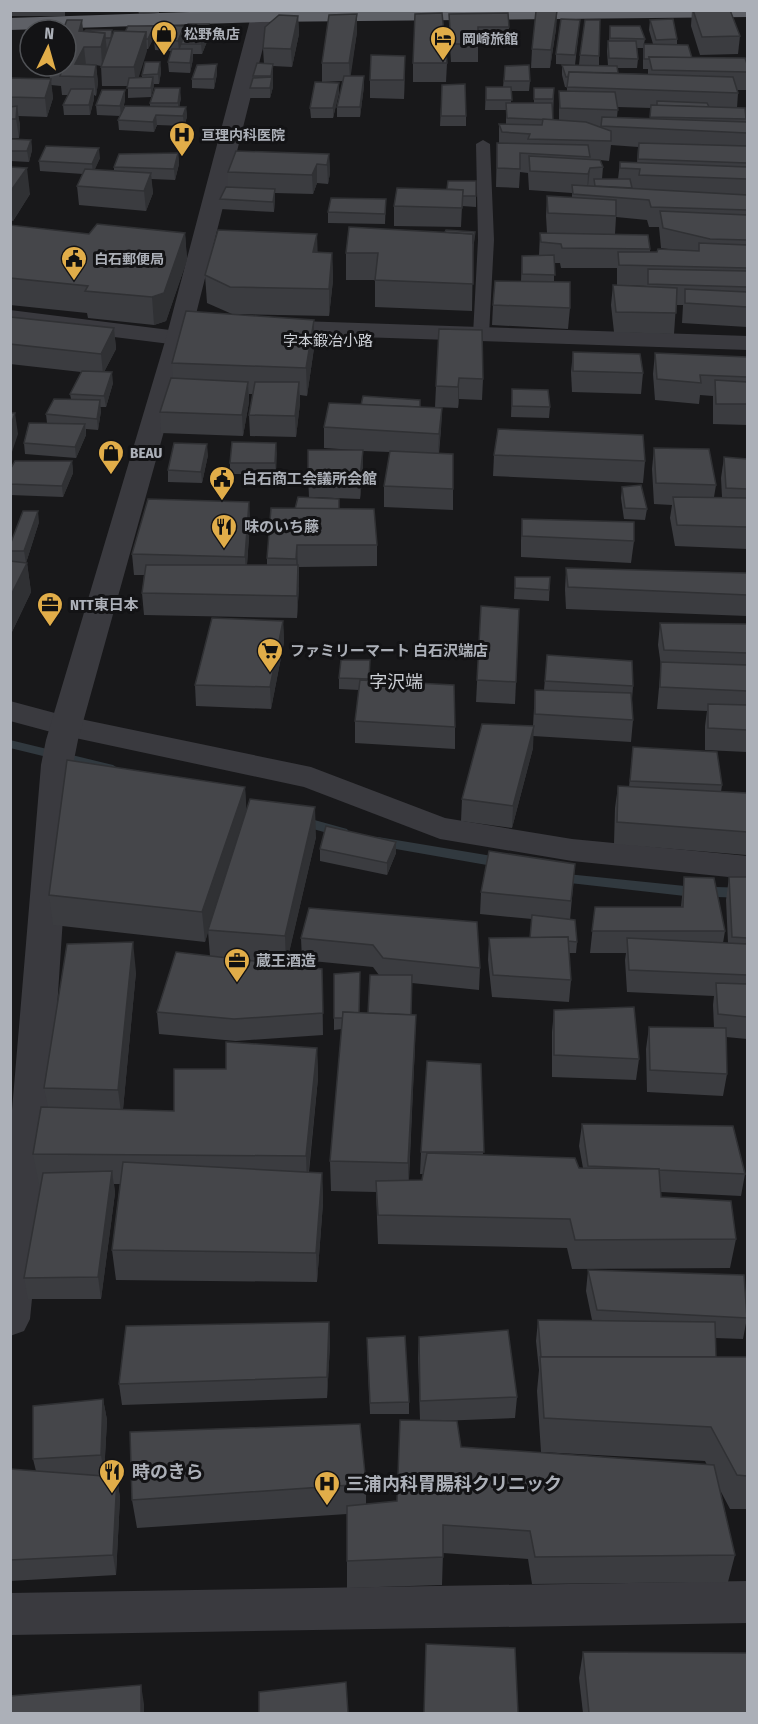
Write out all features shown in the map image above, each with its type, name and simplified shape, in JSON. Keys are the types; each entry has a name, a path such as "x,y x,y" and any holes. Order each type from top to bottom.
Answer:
{"highway":[{"path":"10,24 261,16 747,11"}],"street":[{"path":"10,1319 32,1116 62,744 187,329 261,16"},
{"path":"10,317 187,329"},
{"path":"250,327 747,344"},
{"path":"10,711 62,744 311,778 440,828 572,850 747,868"},
{"path":"10,1614 747,1602"}],"lane":[{"path":"482,335 486,240 483,144"}],"building":[{"path":"693,10 730,10 740,36 702,37"},
{"path":"536,11 557,11 551,50 532,49"},
{"path":"442,13 447,63 413,63 415,14"},
{"path":"508,13 509,27 478,27 478,44 451,44 449,14"},
{"path":"357,14 349,63 322,63 329,15"},
{"path":"279,15 298,16 291,49 263,48 265,27"},
{"path":"561,19 580,20 575,55 556,54"},
{"path":"673,19 677,39 656,40 650,20"},
{"path":"78,20 82,20 79,31 105,33 101,47 84,47 78,58"},
{"path":"585,20 600,20 599,56 580,55"},
{"path":"188,24 209,24 201,44 181,44"},
{"path":"162,25 184,26 178,41 154,40"},
{"path":"128,26 154,26 146,39 146,32 125,32"},
{"path":"610,26 640,26 645,39 610,38"},
{"path":"86,30 112,30 111,38 105,38 105,33"},
{"path":"114,31 146,32 134,67 101,67"},
{"path":"608,41 636,41 638,59 609,58"},
{"path":"644,44 688,45 692,58 649,57 650,59 644,59"},
{"path":"172,49 192,49 190,63 168,62"},
{"path":"371,55 405,56 404,80 370,80"},
{"path":"649,57 745,58 747,72 652,70"},
{"path":"145,62 160,62 158,74 142,75"},
{"path":"257,63 273,64 271,76 253,76"},
{"path":"78,64 96,65 94,77 78,77"},
{"path":"217,64 214,79 192,79 197,65"},
{"path":"529,65 530,81 504,81 505,66"},
{"path":"562,65 617,66 618,73 569,72 566,77"},
{"path":"569,72 733,77 738,93 567,87"},
{"path":"344,76 364,76 360,107 337,107"},
{"path":"153,77 151,88 127,88 129,78"},
{"path":"272,77 270,88 250,88 253,78"},
{"path":"10,78 51,79 45,98 10,97"},
{"path":"315,82 339,83 333,108 310,108"},
{"path":"465,84 466,116 441,116 442,85"},
{"path":"486,87 511,87 512,100 486,100"},
{"path":"155,88 180,88 178,103 150,103"},
{"path":"534,88 554,88 553,99 534,99"},
{"path":"71,89 93,89 89,105 63,105"},
{"path":"102,90 125,90 120,106 96,105"},
{"path":"559,91 615,92 618,110 560,108"},
{"path":"657,101 707,103 709,107 657,106"},
{"path":"506,103 552,103 553,120 507,118"},
{"path":"651,105 745,108 746,119 650,117"},
{"path":"17,106 16,119 10,119 10,107"},
{"path":"125,106 186,107 183,116 156,115 153,122 118,120"},
{"path":"602,117 747,122 747,133 601,126"},
{"path":"543,119 586,122 611,131 611,141 528,139 530,134 502,132 499,124 542,125"},
{"path":"10,139 31,140 27,151 10,151"},
{"path":"497,143 588,145 590,157 520,153 520,169 497,168"},
{"path":"639,143 747,146 747,163 638,159"},
{"path":"46,146 99,148 92,164 39,161"},
{"path":"236,151 329,154 327,165 317,164 312,175 228,172"},
{"path":"178,153 174,169 114,167 119,154"},
{"path":"529,156 600,160 603,167 590,168 588,174 530,171"},
{"path":"620,162 747,167 747,179 639,175 640,169 620,168"},
{"path":"10,167 27,168 10,192"},
{"path":"85,169 151,173 144,191 77,186"},
{"path":"594,179 630,179 632,188 595,186"},
{"path":"448,181 476,181 476,196 462,196 463,190 447,189"},
{"path":"572,185 747,195 747,210 651,207 649,200 573,194"},
{"path":"226,187 275,189 273,202 220,199"},
{"path":"397,188 463,190 462,208 394,206"},
{"path":"547,196 616,200 616,216 548,213"},
{"path":"331,198 386,199 385,214 328,212"},
{"path":"660,211 747,215 747,240 710,239 663,228"},
{"path":"97,224 185,233 164,293 152,297 85,291 88,286 10,278 10,225 89,234"},
{"path":"349,227 473,234 473,284 375,280 378,253 346,253"},
{"path":"218,230 317,234 313,252 332,253 329,289 230,287 205,275"},
{"path":"446,230 475,232 473,244 473,234 445,232"},
{"path":"540,233 648,235 650,249 562,248 561,244 541,242"},
{"path":"699,243 747,245 747,268 619,265 618,252 657,252 658,249 699,251"},
{"path":"554,255 555,275 522,274 522,256"},
{"path":"648,269 747,271 747,287 648,284"},
{"path":"495,281 570,282 570,308 493,305"},
{"path":"613,285 677,288 676,313 616,312"},
{"path":"685,289 747,292 747,307 685,303"},
{"path":"186,311 314,320 306,368 172,363"},
{"path":"10,317 114,328 101,354 10,344"},
{"path":"439,329 482,330 483,379 459,378 458,387 436,386"},
{"path":"573,352 640,354 643,373 573,371"},
{"path":"655,353 747,357 747,377 700,375 701,383 657,379"},
{"path":"82,371 112,372 104,396 70,394"},
{"path":"171,378 248,382 242,415 160,412"},
{"path":"715,380 747,382 747,404 716,404"},
{"path":"255,382 299,382 295,416 249,415"},
{"path":"512,389 548,390 550,407 512,406"},
{"path":"363,396 420,400 420,407 361,405"},
{"path":"54,399 100,400 97,419 46,414"},
{"path":"329,403 442,408 439,434 324,427"},
{"path":"10,413 15,413 10,428"},
{"path":"29,423 85,424 75,447 24,443"},
{"path":"498,429 643,435 645,461 494,455"},
{"path":"232,442 276,443 275,463 230,463"},
{"path":"174,443 207,444 201,472 168,470"},
{"path":"654,448 709,449 716,485 656,483"},
{"path":"308,450 363,450 360,478 308,476"},
{"path":"390,451 453,454 453,489 384,486"},
{"path":"724,457 747,459 747,489 726,488"},
{"path":"15,461 72,461 62,486 10,484 10,470"},
{"path":"641,485 647,509 625,508 622,487"},
{"path":"298,497 339,499 339,509 295,509"},
{"path":"673,497 747,498 747,527 677,525"},
{"path":"148,499 249,502 245,557 132,554"},
{"path":"271,508 374,509 377,545 297,545 296,559 267,558"},
{"path":"23,511 38,511 24,551 10,551 10,545"},
{"path":"522,519 634,522 634,541 522,536"},
{"path":"10,561 27,563 10,597"},
{"path":"146,565 298,565 297,596 142,593"},
{"path":"566,568 747,573 747,595 568,587"},
{"path":"515,577 550,577 549,590 515,588"},
{"path":"481,606 519,609 516,682 477,680"},
{"path":"212,618 283,621 270,687 195,685"},
{"path":"660,623 747,624 747,653 664,650"},
{"path":"547,655 632,661 633,686 545,681"},
{"path":"341,660 370,660 369,679 339,678"},
{"path":"661,662 747,665 747,691 660,687"},
{"path":"360,680 454,685 455,727 355,721"},
{"path":"535,690 631,693 633,720 535,714"},
{"path":"708,704 747,705 747,730 708,728"},
{"path":"482,724 534,726 513,806 462,799"},
{"path":"633,747 717,752 722,785 630,781"},
{"path":"67,760 245,787 202,912 49,895"},
{"path":"618,786 747,793 747,832 617,822"},
{"path":"250,799 315,807 285,936 208,930"},
{"path":"326,826 396,842 387,863 320,849"},
{"path":"489,851 575,864 571,901 481,892"},
{"path":"684,877 714,878 725,931 592,931 595,907 683,907"},
{"path":"729,877 747,877 747,938 732,937"},
{"path":"309,908 477,922 480,968 383,958 373,945 301,938"},
{"path":"532,915 575,920 577,942 568,941 568,937 530,938"},
{"path":"568,937 571,980 493,975 489,938"},
{"path":"627,938 747,944 747,975 629,970"},
{"path":"133,942 118,1090 44,1088 67,944"},
{"path":"176,952 322,969 323,1013 234,1019 157,1012"},
{"path":"360,972 359,1013 343,1012 343,1018 334,1018 334,974"},
{"path":"370,975 412,975 411,1015 368,1013"},
{"path":"716,983 747,984 747,1017 718,1014"},
{"path":"634,1007 639,1059 554,1055 554,1010"},
{"path":"343,1012 416,1015 408,1163 330,1161"},
{"path":"649,1027 726,1028 727,1074 650,1070"},
{"path":"226,1042 317,1048 306,1156 33,1154 41,1107 174,1111 174,1069 226,1069"},
{"path":"427,1061 481,1064 484,1152 421,1152"},
{"path":"582,1124 733,1126 745,1174 588,1166"},
{"path":"427,1153 575,1158 579,1168 659,1169 661,1197 731,1201 736,1239 575,1240 570,1219 378,1215 376,1181 422,1180"},
{"path":"123,1162 322,1173 316,1253 112,1250"},
{"path":"112,1171 98,1277 24,1278 43,1173"},
{"path":"588,1270 744,1275 747,1318 597,1310"},
{"path":"538,1320 715,1322 716,1357 541,1357"},
{"path":"329,1322 327,1377 119,1384 126,1326"},
{"path":"508,1330 517,1397 420,1401 419,1337"},
{"path":"405,1336 409,1402 370,1403 367,1338"},
{"path":"540,1357 747,1357 747,1476 737,1475 711,1427 544,1418"},
{"path":"103,1399 101,1455 33,1459 33,1406"},
{"path":"400,1420 457,1421 461,1447 714,1465 735,1555 535,1557 530,1531 443,1525 443,1557 347,1561 347,1506 397,1501"},
{"path":"360,1424 366,1484 132,1500 130,1432"},
{"path":"10,1469 117,1477 113,1555 10,1560"},
{"path":"426,1644 515,1648 518,1713 424,1713"},
{"path":"583,1652 747,1653 747,1713 589,1713"},
{"path":"346,1682 348,1713 259,1713 259,1692"},
{"path":"141,1685 141,1713 10,1713 10,1696"}],"waterway":[{"path":"10,744 113,769"},
{"path":"300,821 342,832"},
{"path":"378,842 504,863"},
{"path":"557,878 685,891 748,893"}],"place":[{"name":"松野魚店","path":"164,57"},
{"name":"岡崎旅館","path":"443,62"},
{"name":"亘理内科医院","path":"182,158"},
{"name":"白石郵便局","path":"74,282"},
{"name":"BEAU","path":"111,476"},
{"name":"白石商工会議所会館","path":"222,502"},
{"name":"味のいち藤","path":"224,550"},
{"name":"NTT東日本","path":"50,628"},
{"name":"ファミリーマート 白石沢端店","path":"270,674"},
{"name":"蔵王酒造","path":"237,984"},
{"name":"時のきら","path":"112,1495"},
{"name":"三浦内科胃腸科クリニック","path":"327,1507"}],"district":[{"name":"字本鍛冶小路","path":"328,341"},
{"name":"字沢端","path":"396,682"}]}
